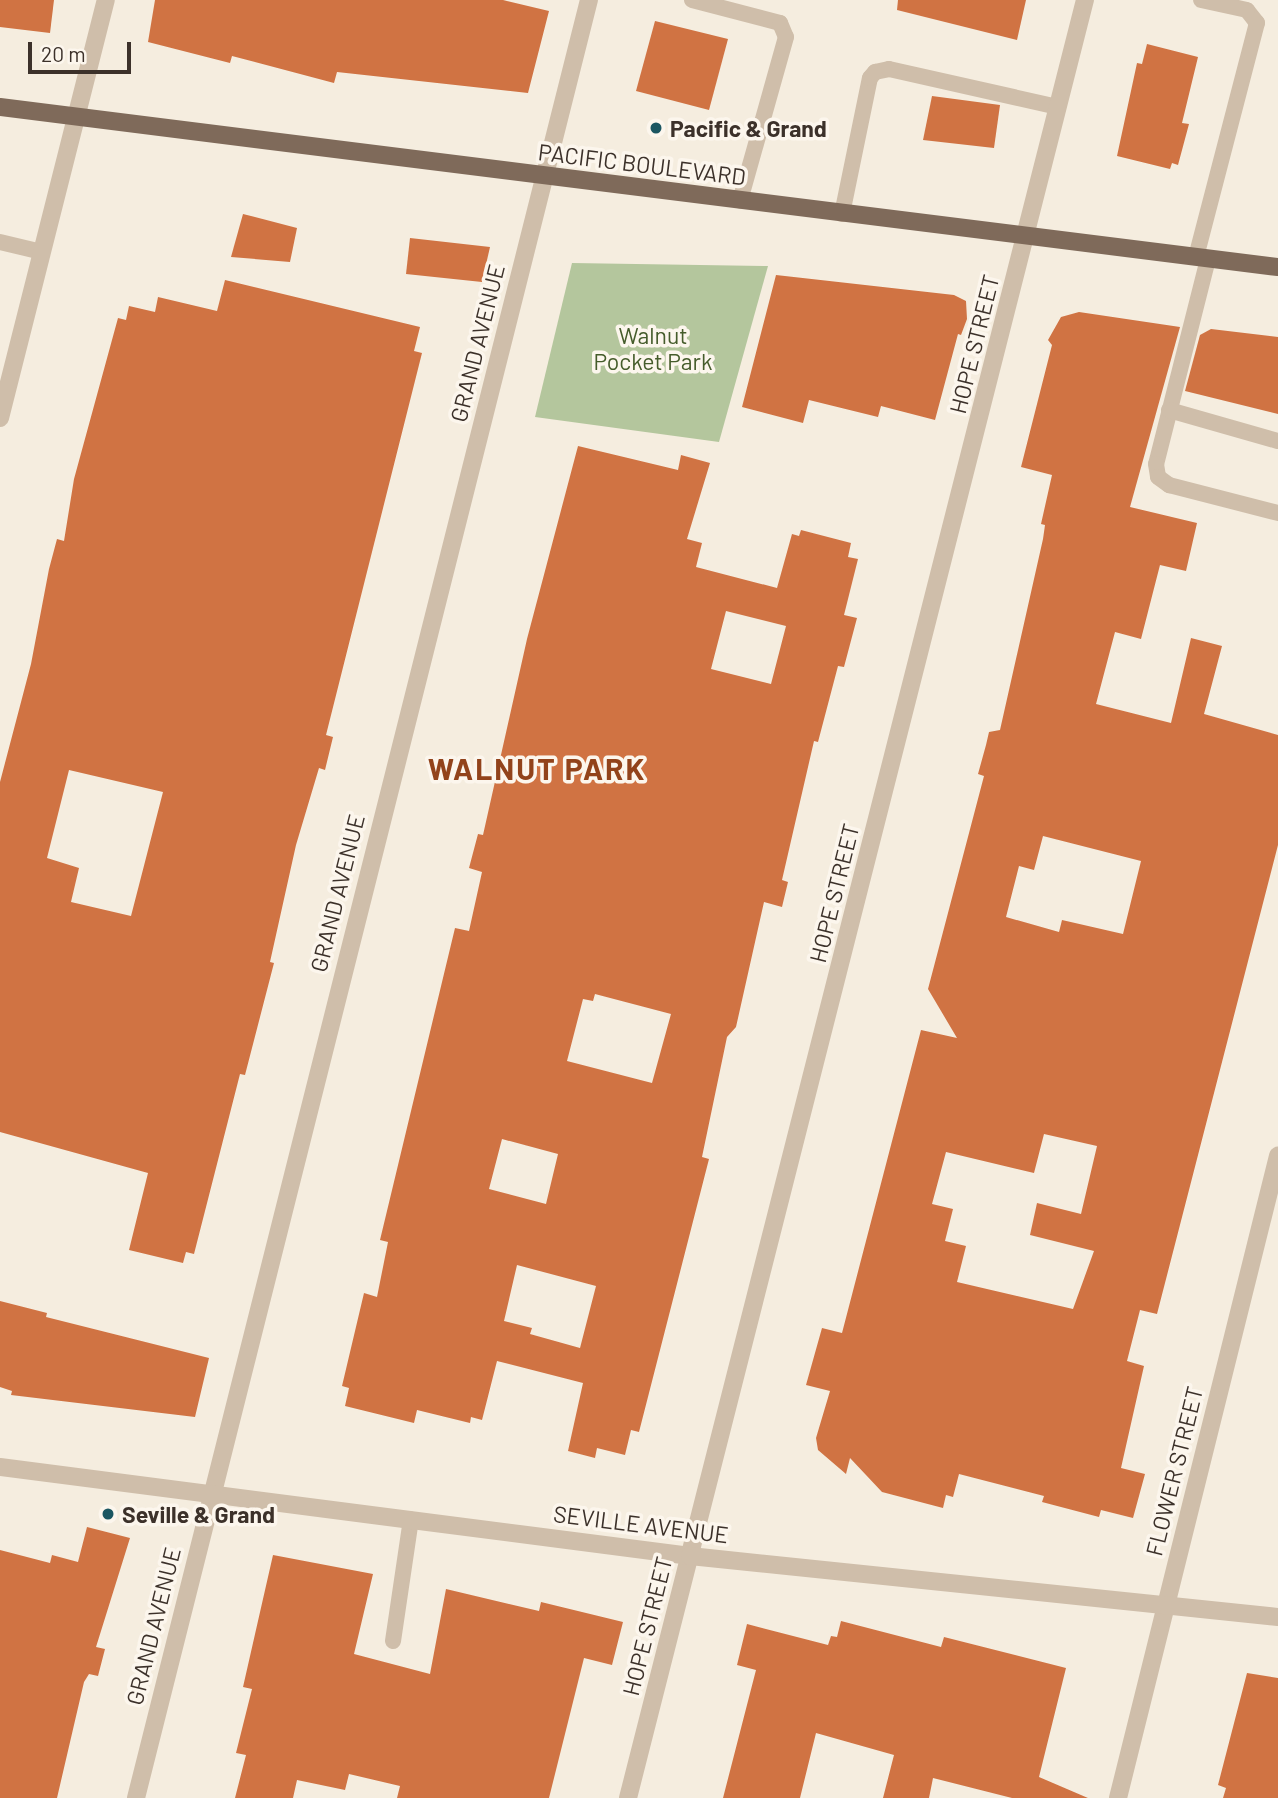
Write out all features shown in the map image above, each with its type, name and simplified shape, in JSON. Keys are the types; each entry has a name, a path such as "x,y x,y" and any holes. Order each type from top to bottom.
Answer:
{"main road":[{"name":"PACIFIC BOULEVARD","path":"0,107 1278,267"}],"street":[{"path":"1,407 106,0"},
{"name":"GRAND AVENUE","path":"136,1798 589,0"},
{"name":"HOPE STREET","path":"628,1798 1085,0"},
{"name":"FLOWER STREET","path":"1118,1798 1278,1156"},
{"name":"SEVILLE AVENUE","path":"0,1467 690,1556 1278,1617"}],"lane":[{"path":"692,0 780,23 786,37 740,201"},
{"path":"1201,0 1247,10 1256,23 1156,464 1158,477 1168,485 1278,513"},
{"path":"842,214 870,78 875,72 889,69 1058,107"},
{"path":"0,242 42,251"},
{"path":"1169,410 1278,441"},
{"path":"393,1641 411,1520"}],"green space":[{"name":"Walnut Pocket Park","path":"572,263 768,266 719,442 535,417"}],"building":[{"path":"0,0 54,0 50,33 0,27"},
{"path":"155,0 503,0 549,11 528,93 337,72 334,83 232,56 230,63 148,42"},
{"path":"898,0 1026,0 1017,40 897,10"},
{"path":"655,21 728,39 709,110 636,91"},
{"path":"1147,44 1198,57 1182,123 1189,124 1178,165 1172,163 1170,169 1117,156 1137,63 1142,64"},
{"path":"932,96 1000,105 994,148 923,140"},
{"path":"243,214 297,228 290,262 231,257"},
{"path":"410,238 490,247 482,282 406,274"},
{"path":"776,275 954,295 966,301 967,319 961,335 958,334 935,420 881,406 878,417 809,400 803,423 742,407"},
{"path":"225,280 420,327 414,351 422,353 326,735 333,737 325,770 319,768 296,845 270,962 274,963 245,1075 240,1074 194,1254 186,1252 183,1263 129,1250 148,1173 0,1132 0,782 31,664 49,569 57,539 64,541 74,479 118,318 126,320 129,306 155,312 158,297 217,311","holes":["69,770 163,792 131,916 71,902 79,868 47,858"]},
{"path":"1079,312 1180,327 1130,507 1197,523 1186,571 1160,565 1141,639 1115,632 1096,704 1171,723 1191,638 1222,646 1204,714 1278,735 1278,845 1157,1314 1140,1310 1127,1361 1144,1366 1121,1468 1145,1474 1133,1518 1101,1510 1099,1517 1042,1502 1044,1496 959,1474 953,1497 946,1495 943,1508 882,1492 850,1458 846,1474 818,1450 816,1438 830,1391 806,1385 822,1328 842,1333 921,1030 957,1038 928,989 984,776 978,774 989,732 1000,730 1043,539 1045,525 1041,524 1052,475 1021,467 1052,345 1048,340 1061,317","holes":["1043,836 1141,861 1123,934 1062,920 1059,932 1006,917 1019,866 1034,870","1044,1134 1097,1146 1081,1214 1037,1203 1030,1235 1094,1251 1073,1309 957,1282 966,1246 945,1241 953,1209 932,1204 946,1152 1034,1173"]},
{"path":"1211,329 1278,337 1278,414 1185,391 1200,335"},
{"path":"578,446 678,470 681,455 710,463 687,539 702,543 696,567 777,588 792,534 799,536 801,530 851,543 848,557 858,559 844,615 857,618 844,667 838,666 818,742 814,741 782,880 788,882 782,907 764,902 736,1027 727,1037 702,1157 709,1159 639,1432 631,1430 625,1455 597,1448 595,1458 568,1451 583,1383 497,1361 482,1420 471,1417 470,1423 417,1410 414,1423 345,1406 349,1388 342,1386 364,1293 377,1297 388,1242 380,1240 455,928 469,931 482,872 469,868 478,834 483,835 527,639","holes":["726,611 786,626 771,684 711,669","595,994 671,1014 652,1083 567,1061 583,999 593,1001","502,1139 558,1154 546,1204 489,1189","517,1265 596,1286 580,1348 530,1334 532,1328 504,1321"]},
{"path":"0,1301 47,1313 46,1317 209,1358 195,1417 11,1395 12,1391 0,1387"},
{"path":"87,1527 130,1538 96,1647 105,1649 98,1676 89,1674 84,1682 57,1798 0,1798 0,1550 50,1563 52,1555 78,1562"},
{"path":"273,1555 373,1574 354,1654 430,1674 446,1589 539,1611 541,1602 623,1622 612,1665 584,1658 549,1798 397,1798 400,1786 349,1774 345,1790 297,1780 293,1798 235,1798 246,1755 236,1753 252,1689 243,1687"},
{"path":"841,1621 941,1647 944,1637 1066,1668 1039,1777 1088,1798 1012,1798 933,1778 929,1798 883,1798 894,1755 816,1733 800,1798 723,1798 756,1670 737,1665 747,1624 828,1645 831,1636 837,1637"},
{"path":"1247,1673 1278,1678 1278,1798 1223,1798 1226,1788 1218,1785"}],"place":[{"name":"Pacific & Grand","path":"656,128"},
{"name":"Seville & Grand","path":"108,1514"}],"district":[{"name":"WALNUT PARK","path":"537,768"}]}
